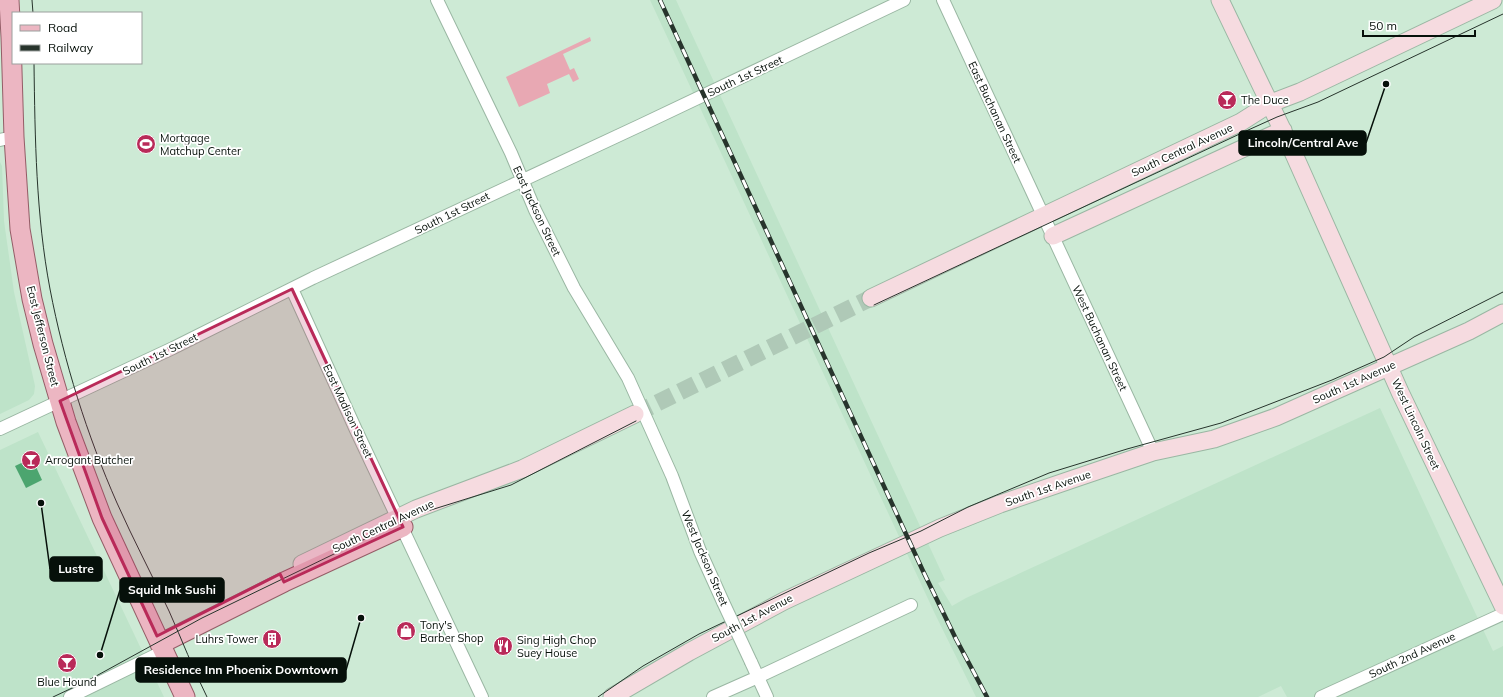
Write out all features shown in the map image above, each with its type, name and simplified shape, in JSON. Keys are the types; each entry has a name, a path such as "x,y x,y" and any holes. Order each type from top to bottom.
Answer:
{"main road":[{"name":"East Jefferson Street","path":"9,0 11,38 7,138 32,299 44,350 83,470 102,518 185,697"},
{"name":"West Lincoln Street","path":"1220,0 1271,104 1389,366 1503,606"},
{"name":"South Central Avenue","path":"871,298 1048,225 1241,122 1271,104 1300,92 1493,0"},
{"path":"1048,225 1283,130"},
{"path":"1469,331 1503,313"},
{"name":"South 1st Avenue","path":"612,697 690,652 784,601 940,528 1000,504 1153,452 1214,439 1276,417 1469,331"},
{"name":"South Central Avenue","path":"402,525 416,509 516,472 640,416"},
{"path":"160,644 282,578 402,525"}],"street":[{"name":"East Jackson Street","path":"437,0 574,288 628,378 640,416"},
{"name":"South 1st Street","path":"0,429 173,348 292,289 522,180 641,126 904,0"},
{"name":"East Buchanan Street","path":"943,0 1048,225"},
{"name":"West Buchanan Street","path":"1048,225 1153,452"},
{"name":"East Madison Street","path":"292,289 482,697"},
{"name":"South 1st Avenue","path":"1469,331 1503,323"},
{"name":"West Jackson Street","path":"640,416 669,470 700,551 767,697"},
{"path":"713,697 911,605"},
{"name":"South 2nd Avenue","path":"1321,697 1503,614"},
{"path":"70,697 133,666 160,644"}],"highlighted area":[{"path":"292,289 403,527 284,582 280,574 157,636 102,518 60,401"}],"shaded area":[{"path":"650,0 676,0 945,580 938,583 952,606 966,598 1380,408 1493,651 1503,646 1503,697 1287,697 1281,686 1258,697 976,697 935,614"},
{"path":"590,37 591,41 563,54 570,70 574,68 579,79 573,82 569,74 547,84 550,93 519,107 506,77"},
{"path":"0,162 2,166 4,221 14,292 35,386 34,394 29,400 0,414"},
{"path":"38,432 164,697 0,697 0,450"},
{"path":"32,458 42,480 26,488 15,466"}],"tunnel":[{"path":"635,414 871,298"}],"tram line":[{"path":"32,0 33,12"},
{"path":"874,305 1246,131 1277,117 1318,102 1503,14"},
{"path":"34,64 37,177 45,261 69,371 86,425 106,477 123,516 169,611 207,697"},
{"path":"598,697 643,666 699,634 869,553 921,531 968,507 1049,473 1127,449 1221,423 1332,380 1384,357 1414,337 1503,292"},
{"path":"53,697 87,681 202,618 400,522 418,514 511,485 636,421"}],"railway":[{"path":"660,0 923,571 956,639 987,697"}],"place":[{"name":"Lincoln/Central Ave","path":"1386,84"},
{"name":"The Duce","path":"1227,100"},
{"name":"Mortgage Matchup Center","path":"146,144"},
{"name":"Arrogant Butcher","path":"31,460"},
{"name":"Lustre","path":"41,503"},
{"name":"Residence Inn Phoenix Downtown","path":"361,618"},
{"name":"Tony's Barber Shop","path":"406,631"},
{"name":"Luhrs Tower","path":"272,639"},
{"name":"Sing High Chop Suey House","path":"503,646"},
{"name":"Squid Ink Sushi","path":"100,655"},
{"name":"Blue Hound","path":"67,663"}]}
